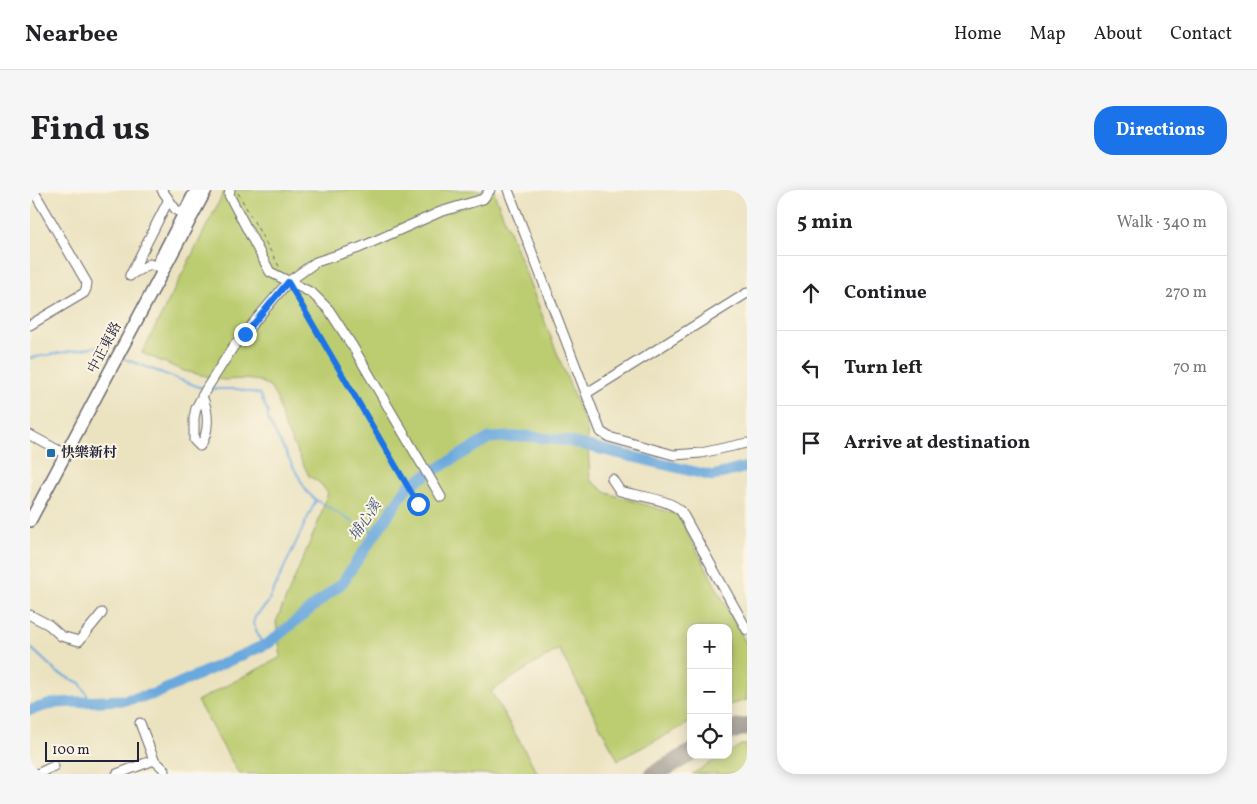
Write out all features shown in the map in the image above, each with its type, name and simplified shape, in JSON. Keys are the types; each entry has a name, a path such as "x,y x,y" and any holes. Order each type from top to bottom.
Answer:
{"main road":[{"name":"中正東路","path":"160,269 180,212 196,190"},
{"name":"中正東路","path":"30,507 62,453 160,269 206,190"},
{"name":"中正東路","path":"30,521 62,453"}],"street":[{"path":"30,325 84,293 87,283 33,190"},
{"path":"162,190 168,201 180,212"},
{"path":"230,190 229,195 270,272 312,293 329,310 439,496"},
{"path":"202,396 233,347 288,282 316,262 370,244 440,212 483,199 490,190"},
{"path":"508,190 601,432 609,437 674,455 701,453 747,443"},
{"path":"160,269 150,264 130,276 168,201"},
{"path":"587,393 747,293"},
{"path":"30,435 62,453"},
{"path":"612,479 620,491 667,503 676,507 681,512 747,630"},
{"path":"30,615 49,625 61,636 79,641 102,613"},
{"path":"140,723 154,760 165,770 166,774"},
{"path":"117,774 154,760"},
{"path":"36,774 54,766"}],"path":[{"path":"237,190 288,282 423,512"}],"green space":[{"path":"225,190 493,190 587,429 590,480 607,493 678,515 747,645 747,700 732,704 732,624 687,624 687,724 618,760 559,649 491,691 538,774 239,774 197,701 281,657 276,622 318,523 328,493 320,483 309,476 284,425 277,399 270,387 260,381 245,379 223,380 184,371 142,353"},
{"path":"741,745 747,745 747,774 692,774 717,759 732,759 732,751"}],"waterway":[{"path":"30,358 106,345"},
{"path":"125,359 202,388"},
{"path":"209,389 237,389 260,394 268,412 268,420 307,492 316,500 361,527 377,532"},
{"name":"埔心溪","path":"30,710 55,703 125,700 155,694 269,643 342,583 408,486 489,438 526,436 567,441 712,476 747,467"},
{"path":"263,646 253,623 255,617 267,604 316,500"},
{"path":"30,647 58,673 80,683 91,702"}],"taxiway":[{"path":"732,731 747,727"},
{"path":"654,774 687,755"}],"place":[{"name":"快樂新村","path":"51,453"}],"route":[{"path":"245,334 288,282 418,504"}]}
